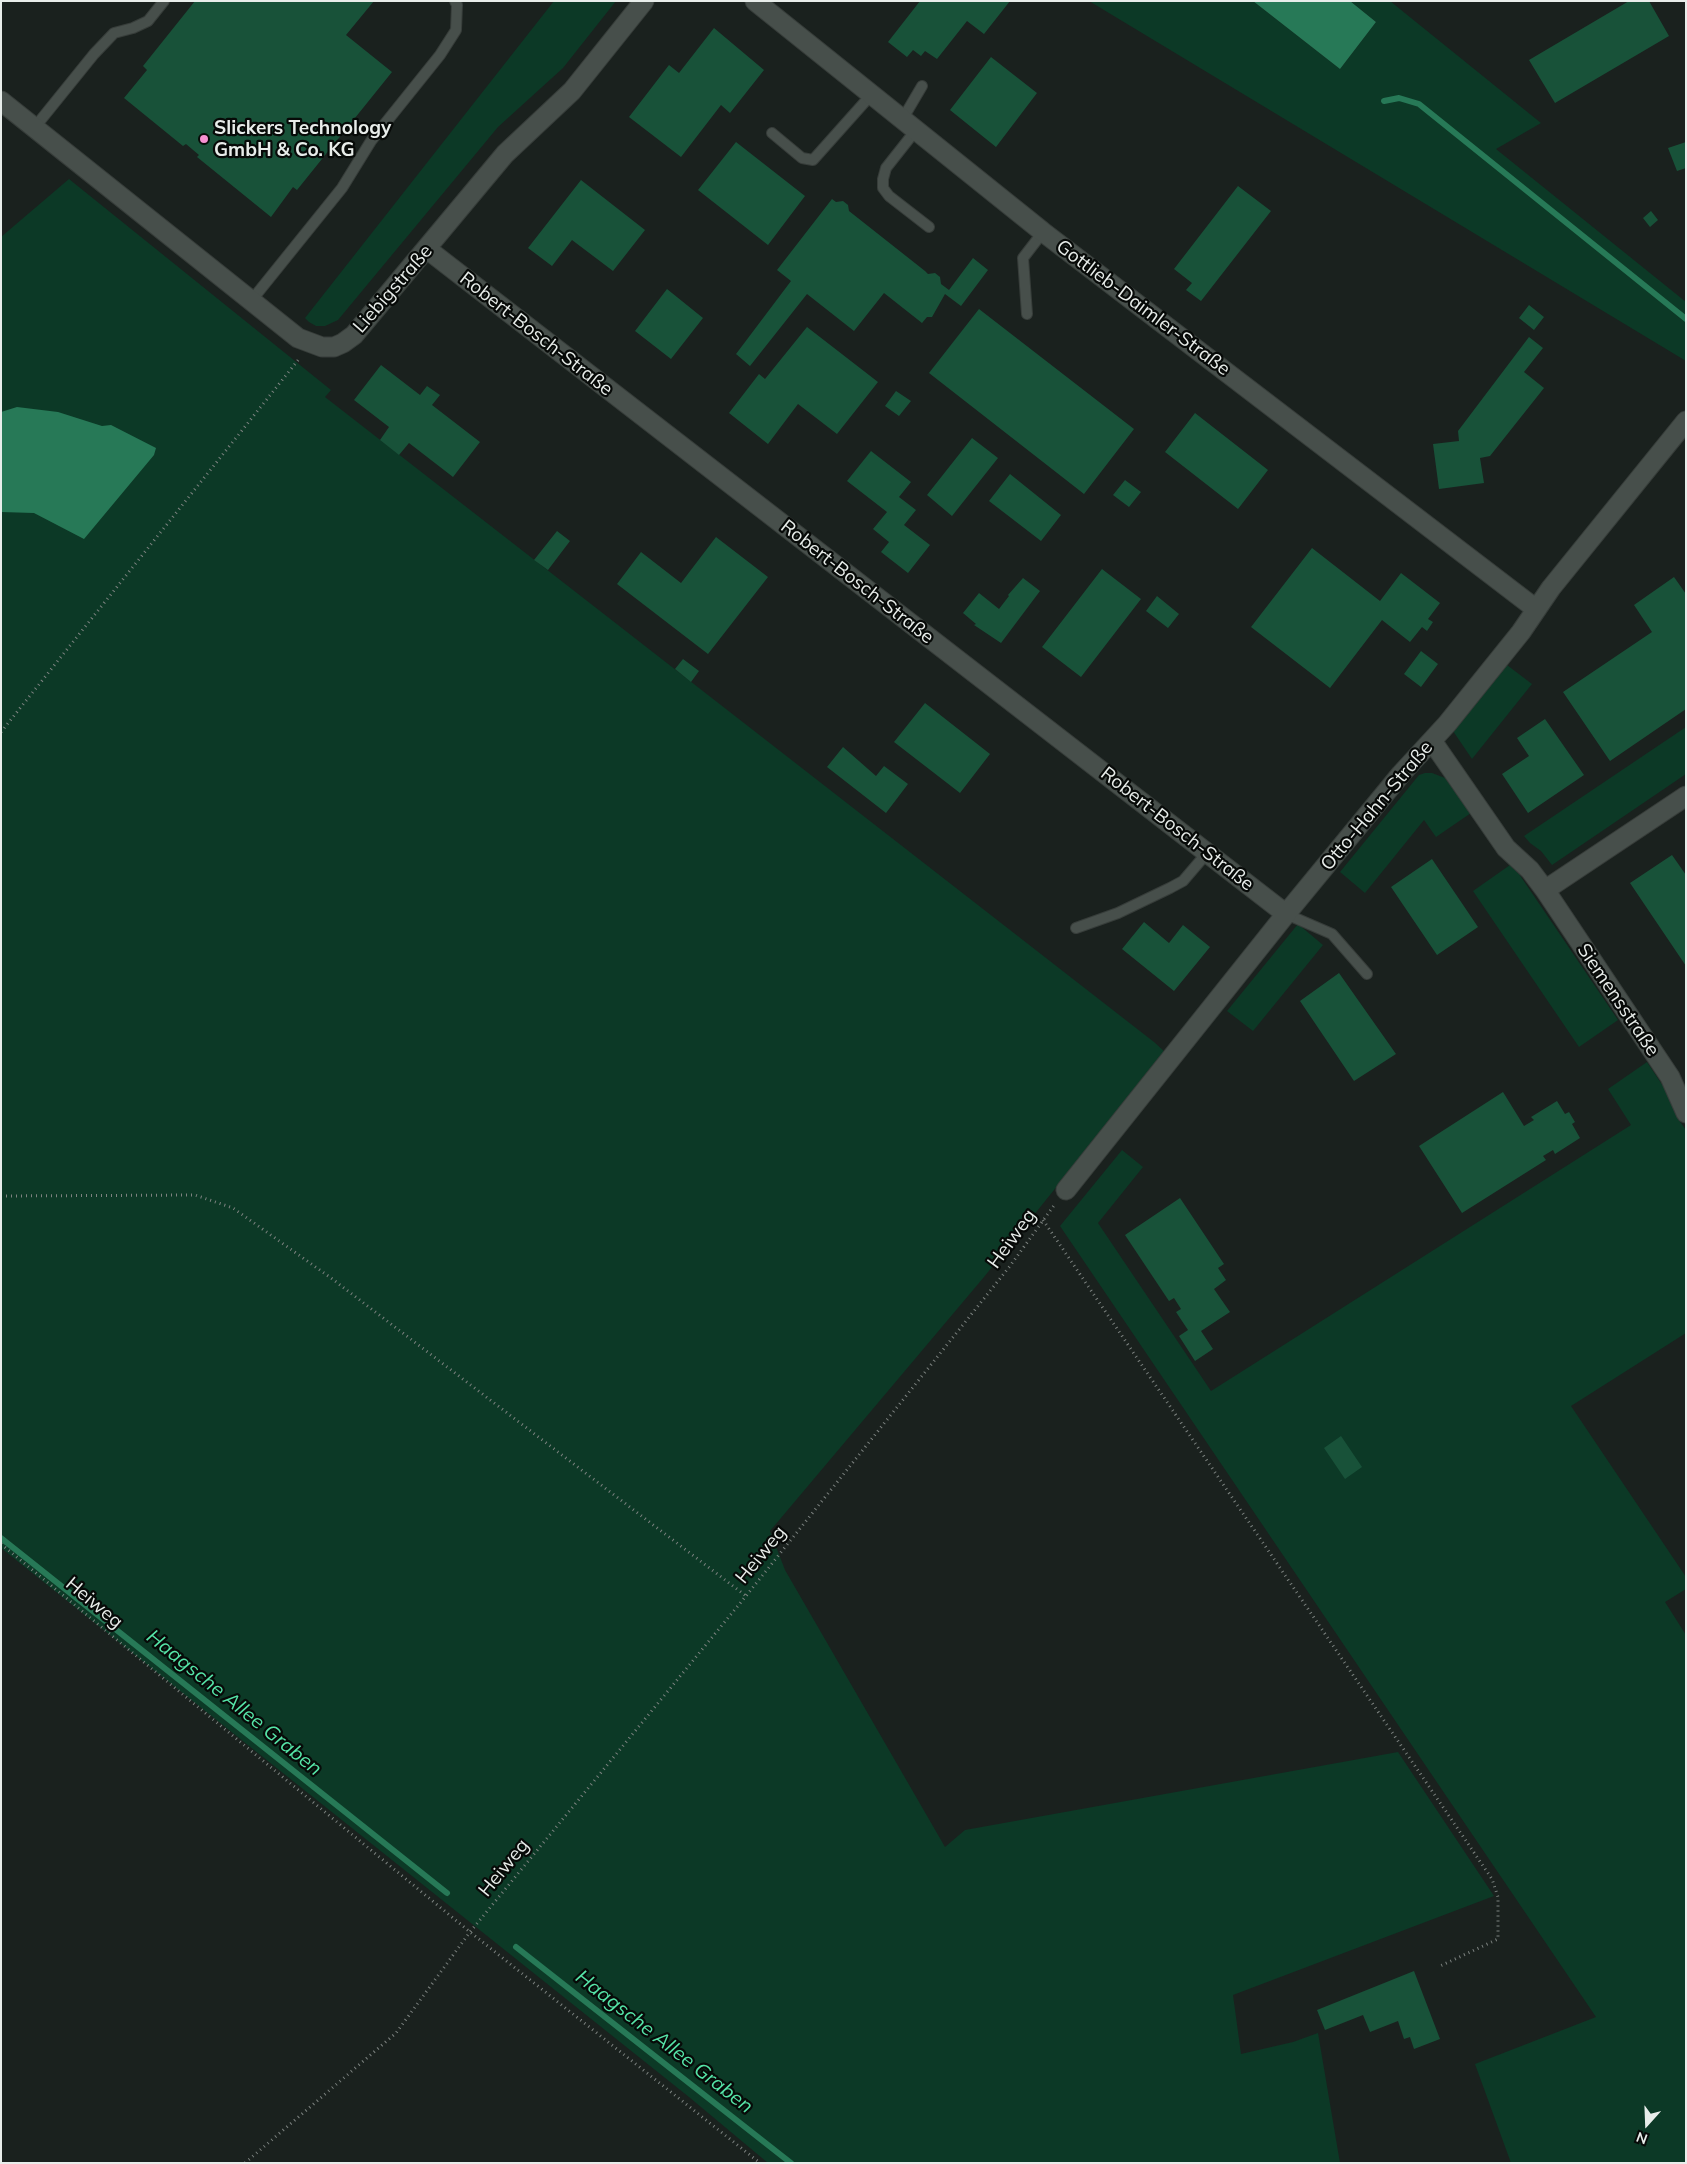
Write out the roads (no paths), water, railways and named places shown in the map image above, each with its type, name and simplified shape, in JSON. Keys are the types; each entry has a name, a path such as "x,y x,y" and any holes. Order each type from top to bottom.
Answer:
{"street":[{"name":"Liebigstraße","path":"1,101 298,338 311,344 334,347 354,336 510,149 572,91 644,1"},
{"name":"Gottlieb-Daimler-Straße","path":"755,1 1043,232 1536,609"},
{"name":"Robert-Bosch-Straße","path":"427,249 1286,914"},
{"name":"Otto-Hahn-Straße","path":"1066,1190 1286,914 1521,632 1536,609 1686,421"},
{"name":"Siemensstraße","path":"1432,741 1506,848 1530,870 1546,890 1670,1077 1686,1113"},
{"path":"1546,890 1686,796"}],"lane":[{"path":"34,127 94,54 114,33 133,28 148,21 164,1"},
{"path":"251,300 342,188 371,141 440,55 456,30 457,5 455,1"},
{"path":"922,86 909,125 886,168 883,188 889,196 929,227"},
{"path":"772,133 802,158 813,160 871,95"},
{"path":"1027,314 1023,258 1043,232"},
{"path":"1076,928 1118,913 1183,881 1207,853"},
{"path":"1286,914 1332,934 1367,974"}],"waterway":[{"path":"1384,101 1399,98 1419,104 1686,319"},
{"name":"Haagsche Allee Graben","path":"1,1538 447,1893"},
{"name":"Haagsche Allee Graben","path":"516,1947 791,2163"}],"place":[{"name":"Slickers Technology GmbH & Co. KG","path":"204,139"}]}
